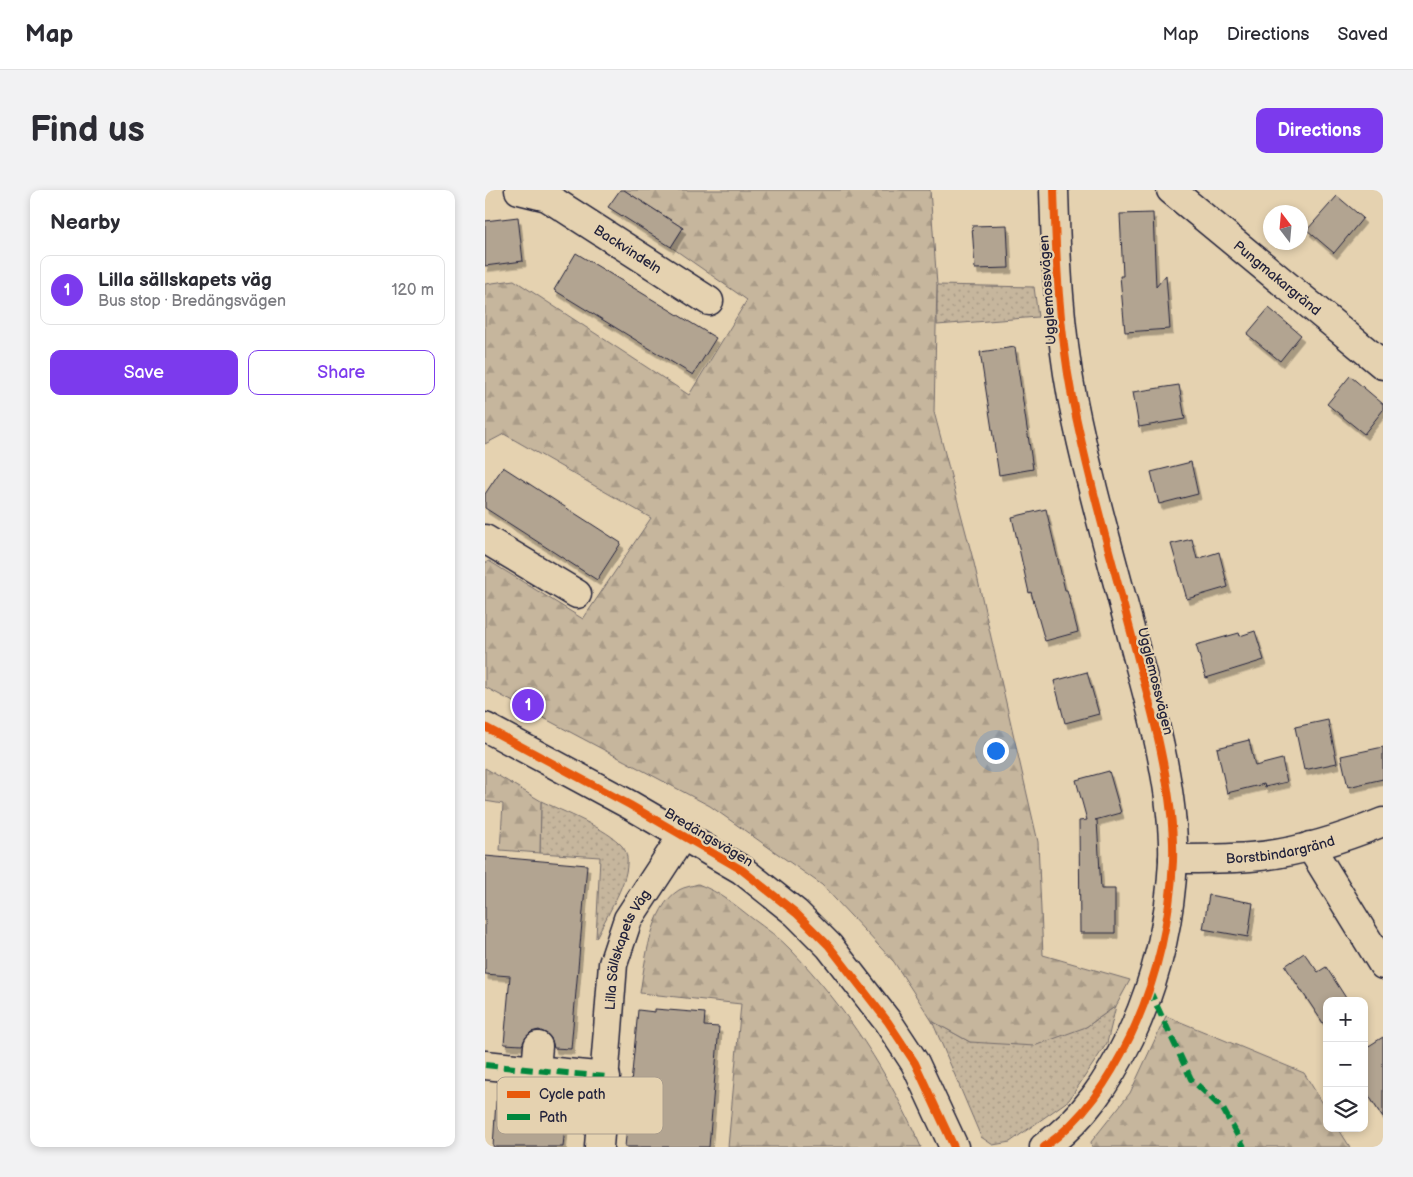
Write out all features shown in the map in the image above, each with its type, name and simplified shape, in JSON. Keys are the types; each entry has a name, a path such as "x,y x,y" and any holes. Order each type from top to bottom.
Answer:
{"street":[{"name":"Backvindeln","path":"519,190 548,193 709,301"},
{"name":"Ugglemossvägen","path":"1044,1147 1082,1113 1104,1087 1142,1011 1164,935 1173,860 1169,806 1151,706 1089,471 1072,397 1063,344 1058,286 1054,190"},
{"name":"Pungmakargränd","path":"1171,190 1383,365"},
{"path":"485,539 577,594"},
{"name":"Bredängsvägen","path":"485,727 683,835 742,870 796,913 829,946 889,1022 915,1063 954,1147"},
{"name":"Borstbindargränd","path":"1173,860 1251,857 1310,846 1383,822"},
{"name":"Lilla Sällskapets Väg","path":"606,1077 613,964 627,919 683,835"},
{"path":"1310,846 1383,965"},
{"path":"485,1064 537,1058 606,1077"},
{"path":"535,1077 537,1058"},
{"name":"Lilla Sällskapets Väg","path":"599,1147 600,1134"}],"green space":[{"path":"624,190 930,190 937,285 934,412 974,563 1038,842 1043,955 1130,980 1116,1006 1086,1027 1034,1046 970,1042 932,1021 894,962 822,885 710,806 485,687 485,563 489,561 583,619 651,518 504,434 485,444 485,284 514,280 689,395 747,300 671,247 683,228"},
{"path":"937,285 1034,287 1038,317 937,325"},
{"path":"485,768 541,801 540,853 500,850 503,804 485,801"},
{"path":"541,801 606,833 622,846 626,852 626,872 623,881 596,938 600,857 540,853"},
{"path":"698,884 727,899 772,933 811,972 848,1018 881,1068 921,1147 728,1147 741,1004 640,993 647,952 661,909 669,898 679,890"},
{"path":"1116,1006 1107,1043 1069,1100 1010,1142 993,1145 981,1137 932,1021 970,1042 1086,1027"},
{"path":"1166,1016 1304,1073 1323,1104 1323,1132 1341,1132 1350,1147 1092,1147 1091,1142 1130,1093"}],"building":[{"path":"620,190 624,190 683,228 671,247 608,207"},
{"path":"1337,196 1363,218 1334,253 1308,229"},
{"path":"1153,213 1156,287 1166,275 1170,329 1125,332 1120,276 1123,276 1120,214"},
{"path":"518,217 523,261 485,266 485,221"},
{"path":"1007,225 1009,268 975,269 972,226"},
{"path":"576,253 716,338 693,375 554,290"},
{"path":"1269,308 1301,335 1280,361 1247,334"},
{"path":"1015,347 1033,469 999,475 980,352"},
{"path":"1350,376 1383,404 1383,410 1364,434 1327,404"},
{"path":"1179,385 1185,419 1139,427 1133,392"},
{"path":"1191,462 1198,494 1159,504 1151,472"},
{"path":"503,467 621,543 597,580 485,508 485,494"},
{"path":"1046,509 1065,590 1067,590 1078,632 1045,641 1031,592 1029,593 1012,517"},
{"path":"1192,539 1197,559 1219,552 1228,587 1187,599 1171,544"},
{"path":"1255,631 1264,660 1206,678 1196,645 1239,633 1240,636"},
{"path":"1087,672 1099,714 1065,723 1054,681"},
{"path":"1328,720 1337,763 1304,770 1295,727"},
{"path":"1249,740 1255,766 1282,759 1287,782 1265,787 1264,784 1227,793 1217,748"},
{"path":"1383,747 1383,779 1348,787 1341,756"},
{"path":"1109,771 1121,813 1095,820 1097,820 1101,889 1115,889 1115,933 1080,933 1079,821 1087,820 1076,780"},
{"path":"485,856 587,865 571,1049 554,1048 552,1040 547,1034 539,1030 531,1032 522,1045 504,1044 510,976 485,974"},
{"path":"1209,895 1253,903 1248,937 1203,929"},
{"path":"1304,953 1318,972 1326,967 1345,997 1323,997 1323,1023 1285,966"},
{"path":"655,1009 705,1013 704,1026 719,1027 709,1147 625,1147 626,1134 663,1134 663,1077 632,1077 638,1010 655,1012"},
{"path":"1383,1037 1383,1118 1368,1094 1368,1046"},
{"path":"496,1101 497,1134 564,1134 563,1147 493,1147"}],"marked path":[{"path":"1149,989 1191,1079 1223,1109 1244,1147"},
{"path":"485,1065 606,1077"}],"cycle path":[{"path":"1044,1147 1071,1124 1094,1098 1130,1037 1147,995 1160,951 1169,906 1173,861 1173,838 1168,789 1158,738 1095,499 1072,397 1061,319 1054,190"},
{"path":"485,727 630,805 742,870 796,913 829,946 888,1022 915,1063 954,1147"}],"place":[{"name":"Lilla sällskapets väg","path":"528,705"}]}
